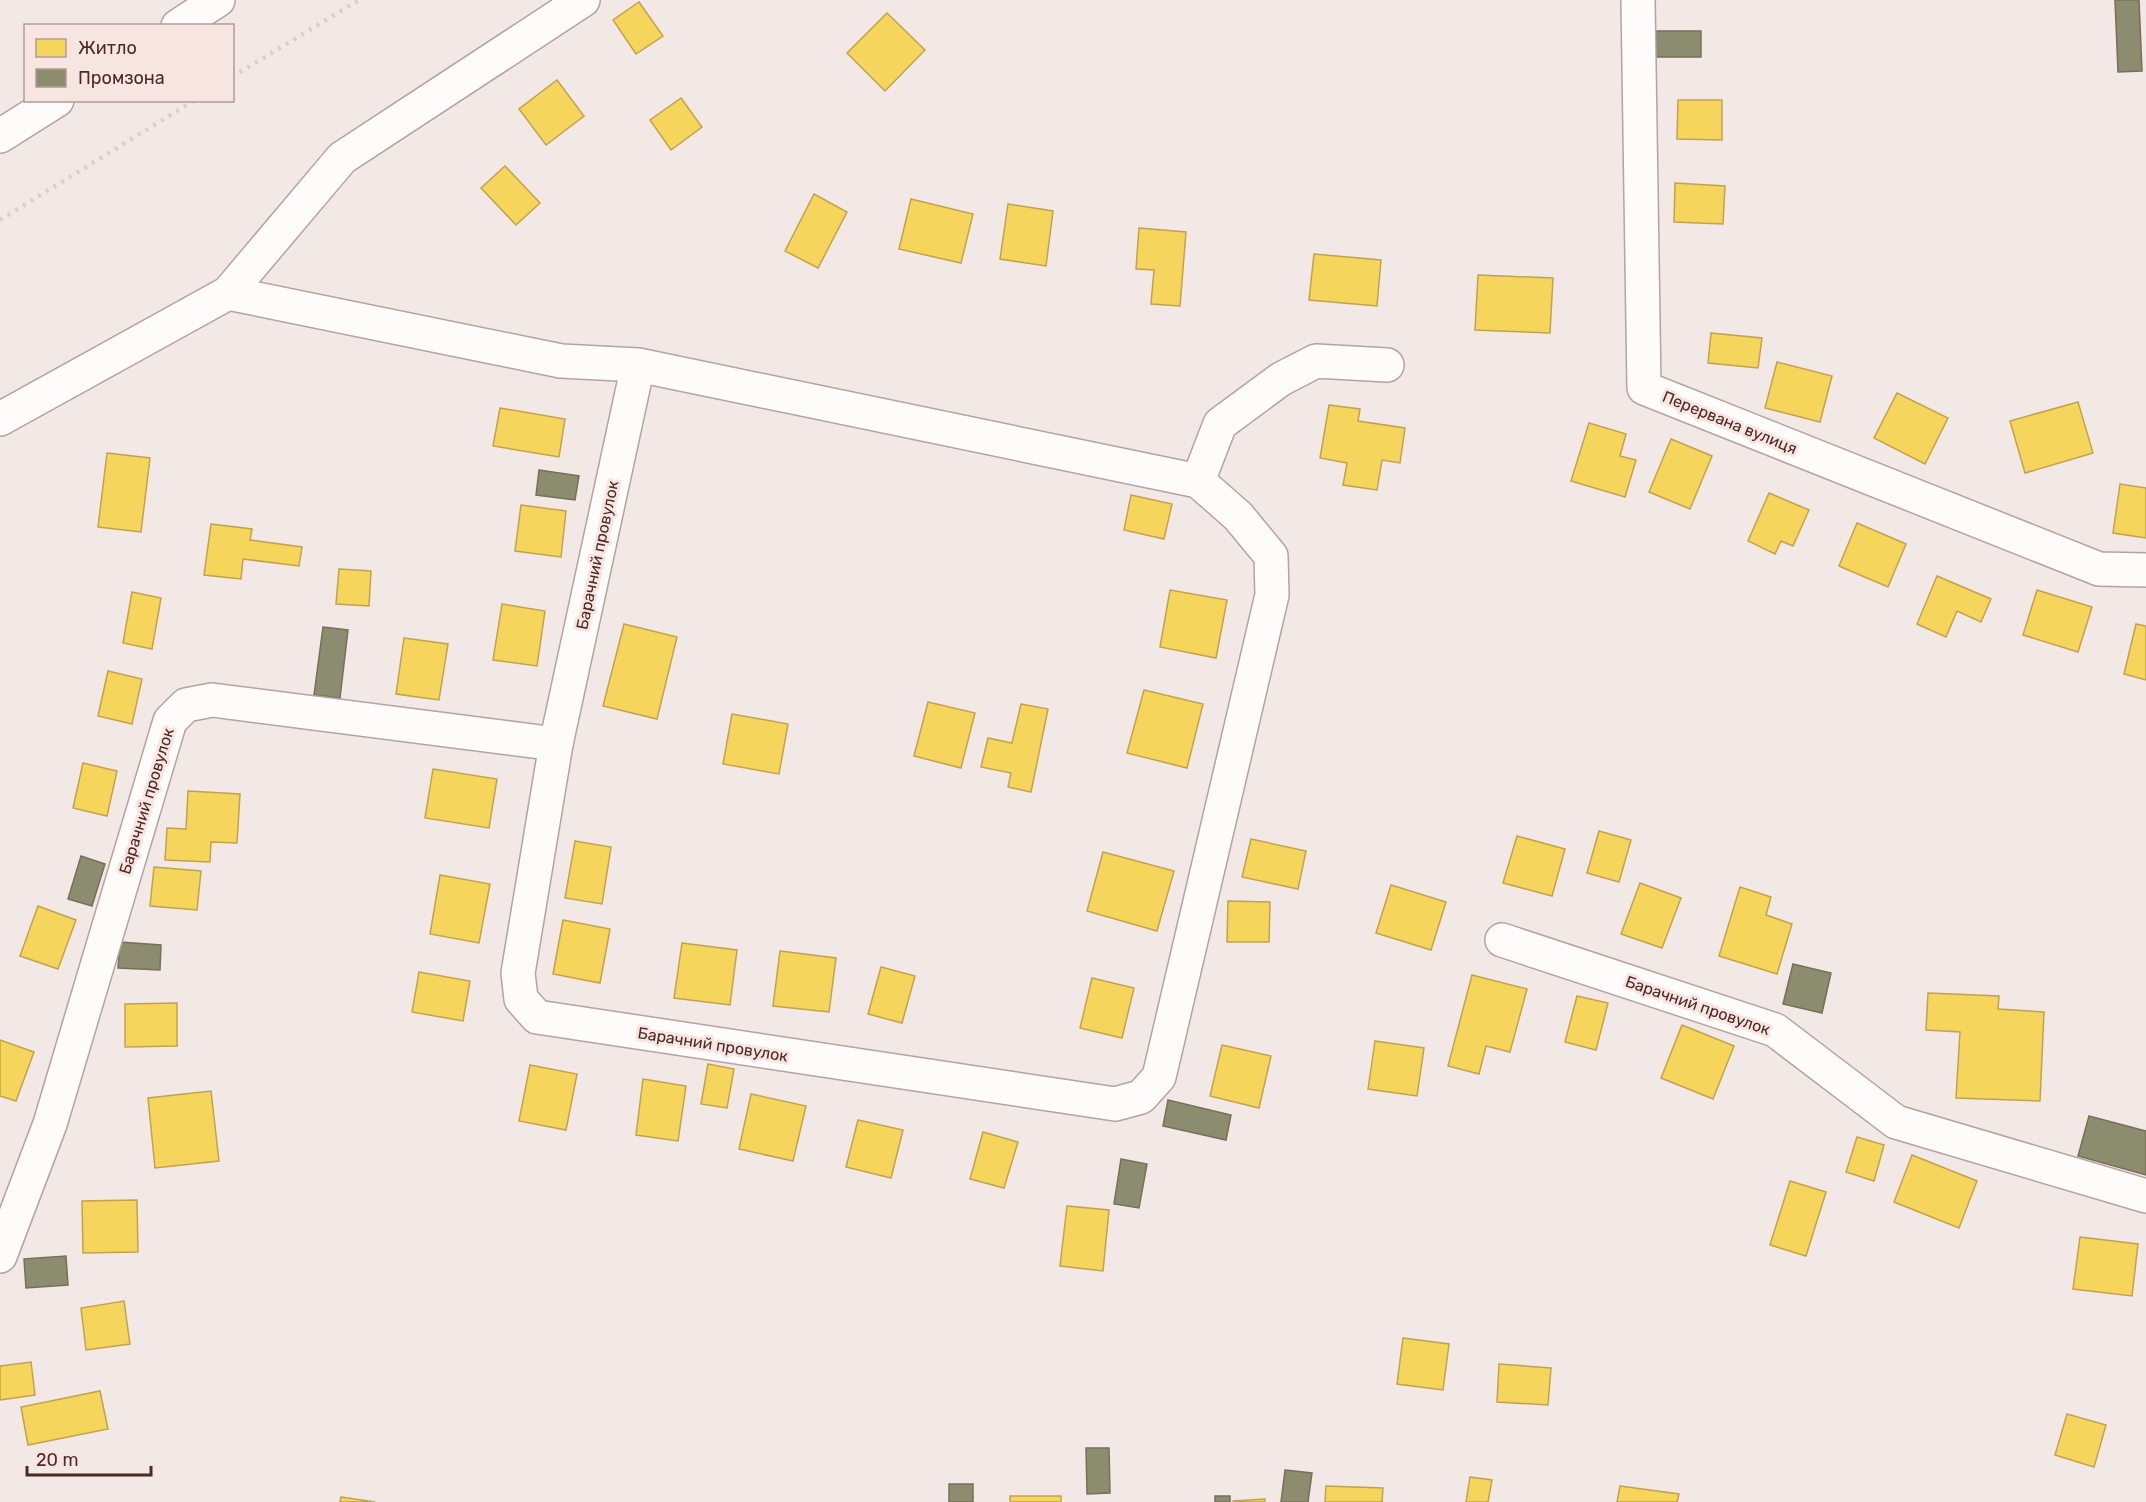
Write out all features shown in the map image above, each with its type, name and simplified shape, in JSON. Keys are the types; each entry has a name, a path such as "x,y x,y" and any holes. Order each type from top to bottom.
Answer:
{"street":[{"path":"181,24 218,0"},
{"path":"0,419 228,293 342,158 583,0"},
{"name":"Перервана вулиця","path":"1638,0 1644,388 2099,569 2146,570"},
{"path":"0,136 54,102"},
{"path":"228,293 561,361 638,365 1198,481 1220,424 1281,380 1316,361 1387,365"},
{"name":"Барачний провулок","path":"638,365 556,744 518,973 521,999 537,1017 1114,1104 1141,1097 1159,1077 1272,595 1271,556 1238,516 1198,481"},
{"name":"Барачний провулок","path":"0,1256 50,1124 170,721 186,705 212,700 556,744"},
{"name":"Барачний провулок","path":"1502,940 1775,1030 1896,1122 2146,1196"}],"building: Житло":[{"path":"639,2 663,36 636,54 613,20"},
{"path":"887,13 925,50 885,91 847,53"},
{"path":"557,80 584,116 546,145 519,109"},
{"path":"681,98 702,127 671,150 650,120"},
{"path":"1678,100 1722,100 1722,140 1677,139"},
{"path":"505,166 540,203 516,225 481,188"},
{"path":"1675,183 1725,186 1723,224 1674,222"},
{"path":"814,194 847,212 818,268 785,251"},
{"path":"911,199 973,214 961,263 899,249"},
{"path":"1008,204 1053,211 1046,266 1000,259"},
{"path":"1139,228 1186,232 1180,306 1151,304 1154,270 1136,269"},
{"path":"1314,254 1381,260 1377,306 1309,300"},
{"path":"1478,275 1553,278 1550,333 1475,330"},
{"path":"1711,333 1762,338 1758,368 1708,363"},
{"path":"1777,362 1832,376 1820,422 1765,408"},
{"path":"1897,393 1948,418 1925,464 1874,438"},
{"path":"2078,402 2093,453 2025,473 2010,421"},
{"path":"1329,405 1360,409 1358,421 1405,428 1400,463 1382,460 1377,490 1343,485 1347,463 1320,458"},
{"path":"500,408 565,419 559,457 493,446"},
{"path":"1589,423 1626,434 1620,456 1636,460 1625,497 1571,481"},
{"path":"1671,439 1712,456 1690,509 1649,492"},
{"path":"107,453 150,458 141,532 98,527"},
{"path":"2120,484 2146,488 2146,538 2113,533"},
{"path":"1769,493 1809,510 1793,546 1781,541 1775,554 1748,541"},
{"path":"1131,495 1172,504 1164,539 1124,530"},
{"path":"521,505 566,511 561,557 515,551"},
{"path":"1857,523 1906,544 1888,587 1839,566"},
{"path":"211,524 252,529 250,540 302,547 299,566 243,559 241,579 204,575"},
{"path":"339,569 371,571 369,606 336,604"},
{"path":"1937,576 1991,599 1981,622 1957,611 1946,637 1917,624"},
{"path":"1170,590 1227,600 1216,658 1160,647"},
{"path":"2037,590 2092,607 2078,652 2023,635"},
{"path":"132,592 161,598 152,649 123,643"},
{"path":"502,604 545,611 537,666 493,660"},
{"path":"624,624 677,637 657,719 603,706"},
{"path":"2136,624 2146,626 2146,680 2124,674"},
{"path":"404,638 448,644 439,700 396,694"},
{"path":"108,671 142,679 132,724 98,716"},
{"path":"1144,690 1203,704 1187,768 1127,753"},
{"path":"928,702 975,713 961,768 914,756"},
{"path":"1021,704 1048,709 1031,792 1008,787 1011,773 981,767 988,738 1012,743"},
{"path":"732,714 788,724 779,774 723,764"},
{"path":"83,763 117,771 107,816 73,808"},
{"path":"433,769 497,779 489,828 425,818"},
{"path":"188,791 240,794 237,843 211,842 210,862 165,860 167,828 186,829"},
{"path":"1599,831 1631,840 1619,882 1587,873"},
{"path":"1517,836 1565,849 1552,896 1503,883"},
{"path":"1251,839 1306,851 1298,889 1242,877"},
{"path":"575,841 611,847 602,904 565,898"},
{"path":"1103,852 1174,871 1157,931 1087,911"},
{"path":"154,867 201,871 197,910 150,906"},
{"path":"440,875 490,884 479,943 430,934"},
{"path":"1640,883 1681,898 1662,948 1621,934"},
{"path":"1391,885 1446,902 1431,950 1376,933"},
{"path":"1740,887 1771,897 1766,915 1792,924 1777,974 1719,956"},
{"path":"1228,901 1270,902 1269,942 1227,942"},
{"path":"38,906 76,920 58,969 20,956"},
{"path":"563,920 610,929 600,983 553,974"},
{"path":"682,943 737,950 730,1005 674,998"},
{"path":"780,951 836,958 829,1012 773,1006"},
{"path":"881,967 915,976 902,1023 868,1014"},
{"path":"419,972 470,981 463,1021 412,1012"},
{"path":"1472,975 1527,989 1510,1052 1486,1046 1479,1074 1448,1066"},
{"path":"1092,978 1134,988 1122,1038 1080,1028"},
{"path":"1928,993 1999,996 1998,1009 2044,1012 2040,1101 1956,1098 1960,1032 1926,1030"},
{"path":"1577,996 1608,1003 1596,1050 1565,1042"},
{"path":"177,1003 177,1046 125,1047 125,1004"},
{"path":"1682,1025 1734,1046 1713,1099 1661,1078"},
{"path":"0,1040 34,1052 16,1101 0,1096"},
{"path":"1375,1041 1424,1048 1417,1096 1368,1089"},
{"path":"1222,1045 1271,1056 1259,1108 1210,1096"},
{"path":"708,1064 734,1069 727,1108 701,1104"},
{"path":"530,1065 577,1074 566,1130 519,1121"},
{"path":"643,1079 686,1086 678,1141 636,1135"},
{"path":"211,1091 219,1161 155,1168 148,1098"},
{"path":"751,1094 806,1106 793,1161 739,1149"},
{"path":"858,1120 903,1130 891,1178 846,1167"},
{"path":"983,1132 1018,1142 1004,1188 970,1179"},
{"path":"1857,1137 1884,1145 1874,1181 1846,1172"},
{"path":"1912,1155 1977,1181 1959,1228 1894,1202"},
{"path":"1790,1181 1826,1192 1806,1256 1770,1245"},
{"path":"137,1200 138,1252 83,1253 82,1201"},
{"path":"1067,1206 1109,1210 1103,1271 1060,1266"},
{"path":"2080,1237 2138,1244 2132,1296 2073,1289"},
{"path":"124,1301 130,1344 86,1350 81,1308"},
{"path":"1403,1338 1449,1344 1443,1390 1397,1384"},
{"path":"31,1362 35,1395 0,1400 0,1366"},
{"path":"1499,1364 1551,1368 1548,1405 1497,1402"},
{"path":"100,1391 108,1429 28,1445 21,1407"},
{"path":"2067,1414 2106,1425 2094,1467 2055,1455"},
{"path":"1470,1477 1492,1480 1488,1502 1466,1502"},
{"path":"1326,1486 1383,1488 1382,1502 1325,1502"},
{"path":"1620,1486 1679,1494 1677,1502 1617,1502"},
{"path":"1010,1496 1061,1496 1061,1502 1010,1502"},
{"path":"341,1497 375,1502 340,1502"},
{"path":"1265,1499 1265,1502 1233,1502 1233,1501"}],"building: Промзона":[{"path":"2115,0 2139,0 2142,71 2118,72"},
{"path":"1656,31 1701,31 1701,57 1656,57"},
{"path":"539,470 579,476 575,500 536,495"},
{"path":"323,627 348,630 340,698 314,695"},
{"path":"81,856 105,864 92,906 68,899"},
{"path":"120,942 161,945 160,970 118,968"},
{"path":"1793,964 1831,973 1822,1013 1783,1004"},
{"path":"1168,1100 1231,1115 1226,1140 1163,1126"},
{"path":"2089,1116 2146,1131 2146,1175 2078,1156"},
{"path":"1121,1159 1147,1164 1139,1208 1114,1204"},
{"path":"66,1256 68,1285 26,1288 24,1259"},
{"path":"1086,1448 1109,1448 1110,1493 1087,1494"},
{"path":"1285,1470 1312,1473 1308,1502 1281,1502"},
{"path":"949,1484 973,1484 973,1502 949,1502"},
{"path":"1215,1496 1230,1496 1230,1502 1215,1502"}],"railway":[{"path":"234,76 359,0"},
{"path":"0,220 192,102"}]}
